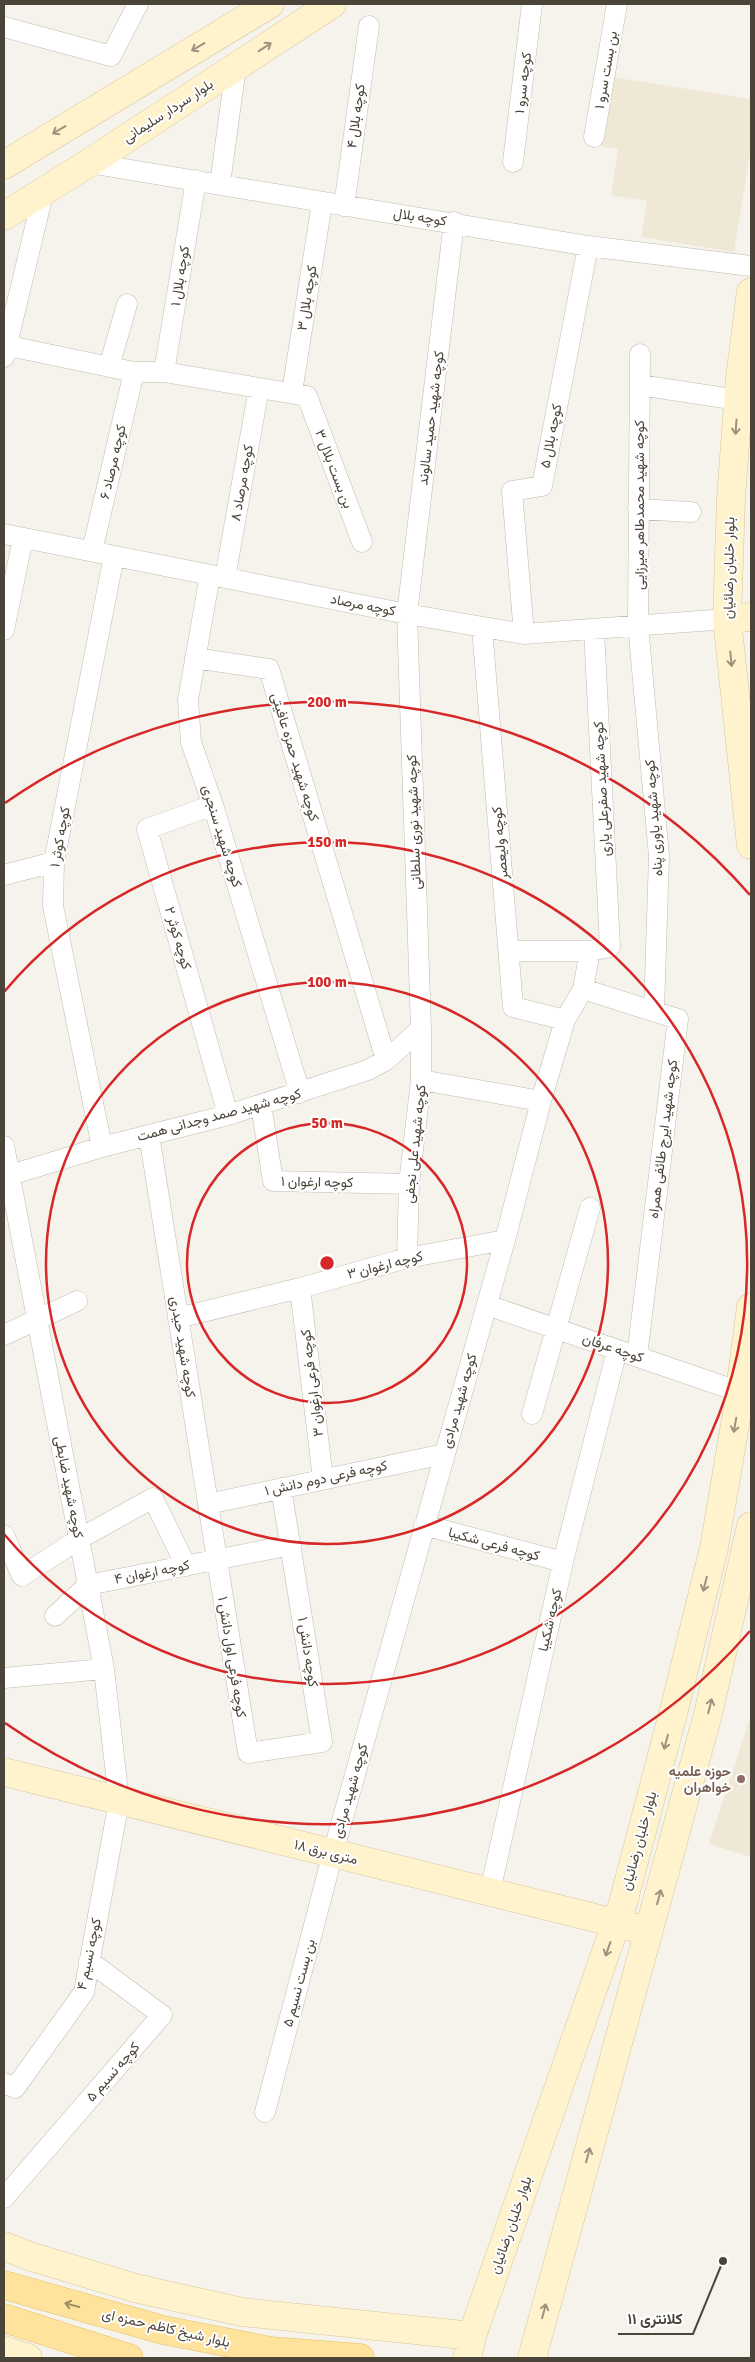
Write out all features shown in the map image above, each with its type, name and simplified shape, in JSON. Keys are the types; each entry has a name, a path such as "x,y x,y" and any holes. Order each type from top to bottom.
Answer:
{"main road":[{"path":"8,158 270,4"},
{"name":"بلوار سردار سلیمانی","path":"4,216 89,163 332,4"},
{"name":"بلوار خلبان رضائیان","path":"751,292 738,400 731,498 751,845"},
{"name":"بلوار خلبان رضائیان","path":"469,2347 617,1923 675,1706 714,1548 740,1392 751,1307"},
{"path":"532,2358 708,1714 751,1526"},
{"name":"۱۸ متری برق","path":"4,1772 649,1931"},
{"path":"4,2246 29,2256 135,2288 242,2312 469,2347"},
{"name":"بلوار شیخ کاظم حمزه ای","path":"4,2286 163,2330 271,2351 360,2358"},
{"path":"4,2318 129,2358"},
{"path":"4,2350 28,2358"}],"street":[{"path":"4,27 111,56 138,4"},
{"name":"کوچه سرو ۱","path":"513,162 532,4"},
{"name":"بن بست سرو ۱","path":"594,137 617,4"},
{"name":"کوچه بلال ۴","path":"344,206 369,26"},
{"path":"220,184 236,66"},
{"name":"کوچه بلال","path":"89,163 322,203 454,222 588,246 751,266"},
{"name":"کوچه بلال ۱","path":"164,372 196,180"},
{"path":"44,190 5,349 134,372 164,372 300,394"},
{"name":"کوچه بلال ۳","path":"300,394 322,203"},
{"name":"کوچه شهید حمید سالوند","path":"407,614 454,222"},
{"name":"کوچه بلال ۵","path":"524,634 512,492 542,486 588,246"},
{"path":"109,367 128,304"},
{"name":"کوچه شهید محمدطاهر میرزایی","path":"638,625 640,354"},
{"name":"کوچه مرصاد ۶","path":"92,551 134,372"},
{"path":"640,385 738,400"},
{"name":"کوچه مرصاد ۸","path":"218,576 259,388"},
{"name":"بن بست بلال ۳","path":"300,394 362,542"},
{"path":"638,509 691,512"},
{"name":"کوچه مرصاد","path":"4,534 407,614 524,634 739,618"},
{"path":"4,630 23,538"},
{"name":"کوچه کوثر ۱","path":"102,1147 53,906 54,862 114,556"},
{"name":"کوچه شهید سنجری","path":"218,576 195,658 188,700 191,742 213,805 300,1093"},
{"name":"کوچه شهید نوری سلطانی","path":"407,614 421,1029"},
{"name":"کوچه شهید یاوری پناه","path":"638,625 659,856 654,1011"},
{"name":"کوچه ولیعصر","path":"482,627 513,1007 565,1020"},
{"name":"کوچه شهید صفرعلی یاری","path":"590,951 610,948 594,630"},
{"name":"کوچه شهید حمزه عافیتی","path":"195,658 269,669 386,1060"},
{"name":"کوچه کوثر ۲","path":"213,805 147,829 228,1115"},
{"path":"4,876 54,862"},
{"path":"508,951 590,951"},
{"name":"کوچه شهید مرادی","path":"333,1854 505,1240 541,1101 565,1020 583,989 590,951"},
{"name":"کوچه شهید ایرج طائفی همراه","path":"583,989 678,1019 637,1356"},
{"name":"کوچه شهید صمد وجدانی همت","path":"7,1176 102,1147 228,1115 368,1070 386,1060 421,1029"},
{"name":"کوچه شهید علی نجفی","path":"407,1258 409,1184 421,1080 421,1029"},
{"path":"421,1080 541,1101"},
{"name":"کوچه ارغوان ۱","path":"261,1105 273,1181 409,1184"},
{"name":"کوچه شهید حیدری","path":"149,1135 217,1560"},
{"name":"کوچه شهید ضابطی","path":"4,1146 7,1176 37,1318 104,1669 118,1800"},
{"path":"532,1414 590,1208"},
{"name":"کوچه ارغوان ۳","path":"178,1318 300,1288 407,1258 505,1240"},
{"name":"کوچه فرعی ارغوان ۳","path":"300,1288 323,1479"},
{"path":"4,1335 77,1301"},
{"name":"کوچه عرفان","path":"487,1305 740,1392"},
{"name":"کوچه شکیبا","path":"490,1892 563,1562 617,1350"},
{"name":"کوچه فرعی دوم دانش ۱","path":"208,1504 444,1454"},
{"name":"کوچه دانش ۱","path":"248,1754 322,1742 282,1488"},
{"path":"4,1535 22,1576 79,1539 153,1498 186,1566"},
{"name":"کوچه فرعی شکیبا","path":"424,1525 563,1562"},
{"name":"کوچه ارغوان ۴","path":"88,1585 291,1545"},
{"name":"کوچه فرعی اول دانش ۱","path":"217,1560 248,1754"},
{"path":"55,1616 88,1585"},
{"path":"4,1678 104,1669"},
{"name":"کوچه نسیم ۴","path":"9,2085 84,1992 118,1800"},
{"name":"بن بست نسیم ۵","path":"266,2112 333,1854"},
{"name":"کوچه نسیم ۵","path":"4,2198 162,2015 89,1961"}],"shaded area":[{"path":"612,77 751,99 751,148 734,252 641,237 647,201 611,195 618,149 601,146"},
{"name":"حوزه علمیه خواهران","path":"751,1715 751,1857 709,1844"}],"place":[{"name":"حوزه علمیه خواهران","path":"741,1779"},
{"name":"کلانتری ۱۱","path":"723,2261"}]}
